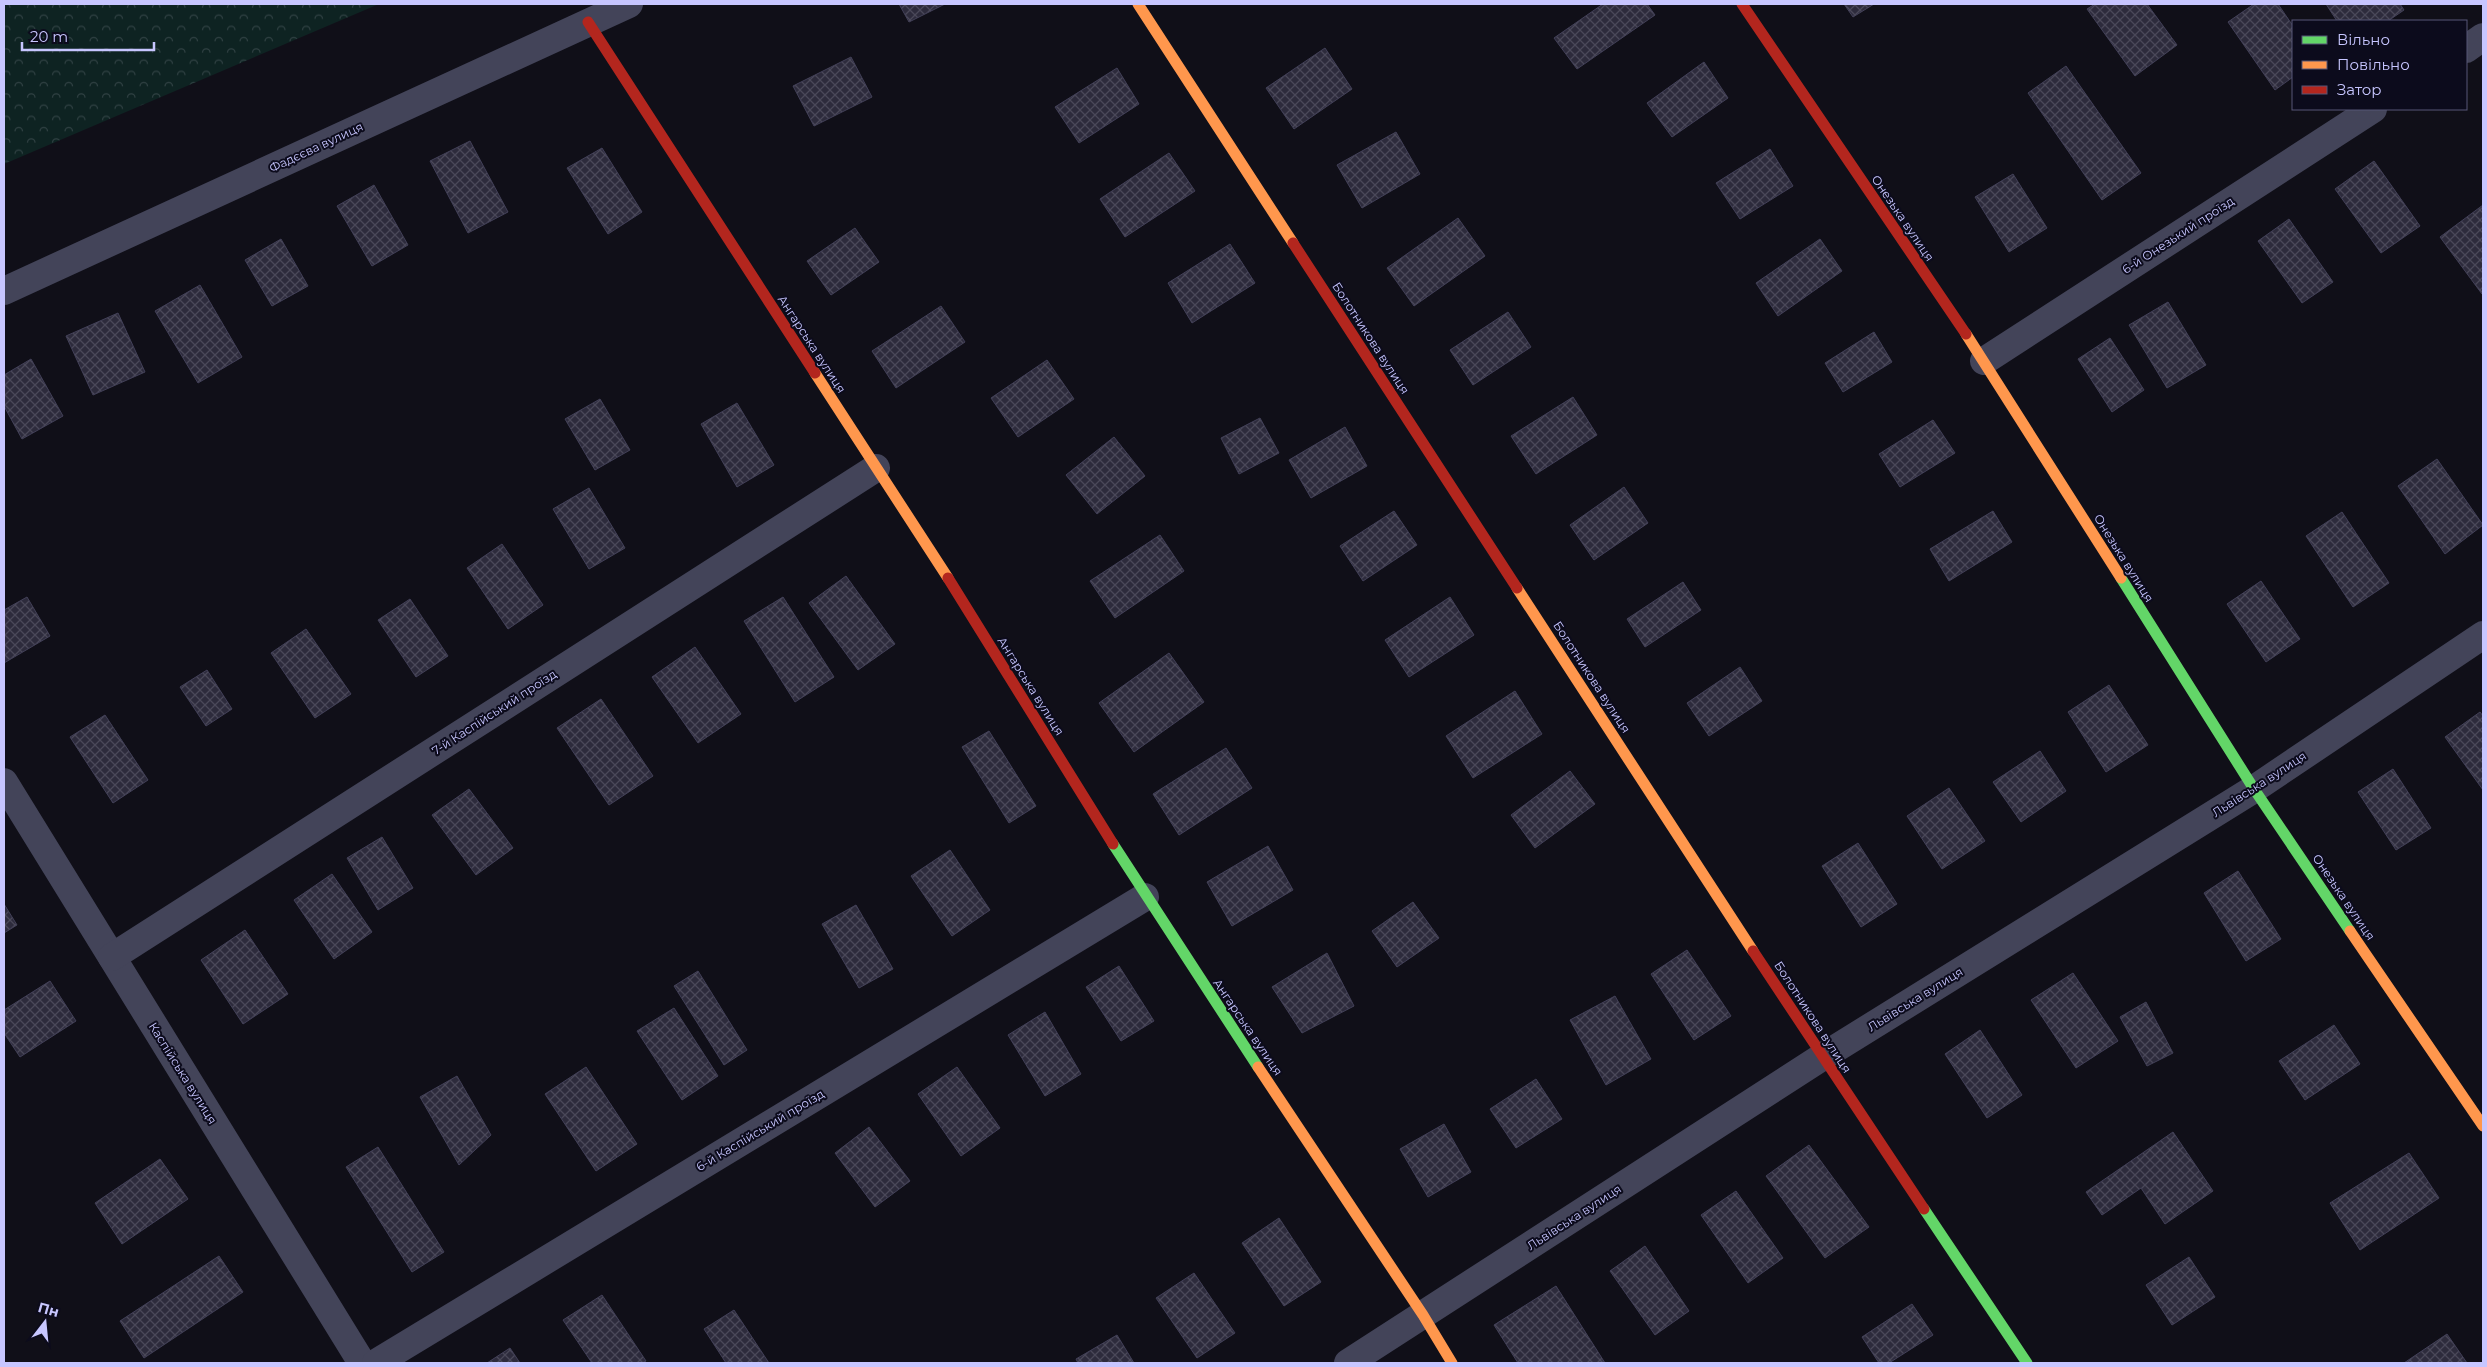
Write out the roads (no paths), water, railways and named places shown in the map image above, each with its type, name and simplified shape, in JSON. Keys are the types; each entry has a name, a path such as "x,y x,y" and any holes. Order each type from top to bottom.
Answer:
{"street":[{"name":"Фадєєва вулиця","path":"4,291 629,4"},
{"name":"Болотникова вулиця","path":"1138,4 1822,1057 2027,1363"},
{"name":"Онезька вулиця","path":"1742,4 1984,361 2254,789 2483,1126"},
{"name":"Ангарська вулиця","path":"588,22 975,620 1145,897 1423,1315 1452,1363"},
{"path":"2467,47 2483,37"},
{"name":"6-й Онезький проїзд","path":"1984,361 2371,110"},
{"name":"7-й Каспійський проїзд","path":"112,957 876,468"},
{"name":"Львівська вулиця","path":"1348,1363 1822,1057 2254,789 2483,636"},
{"name":"Каспійська вулиця","path":"4,782 362,1363"},
{"name":"6-й Каспійський проїзд","path":"376,1363 1145,897"}]}
